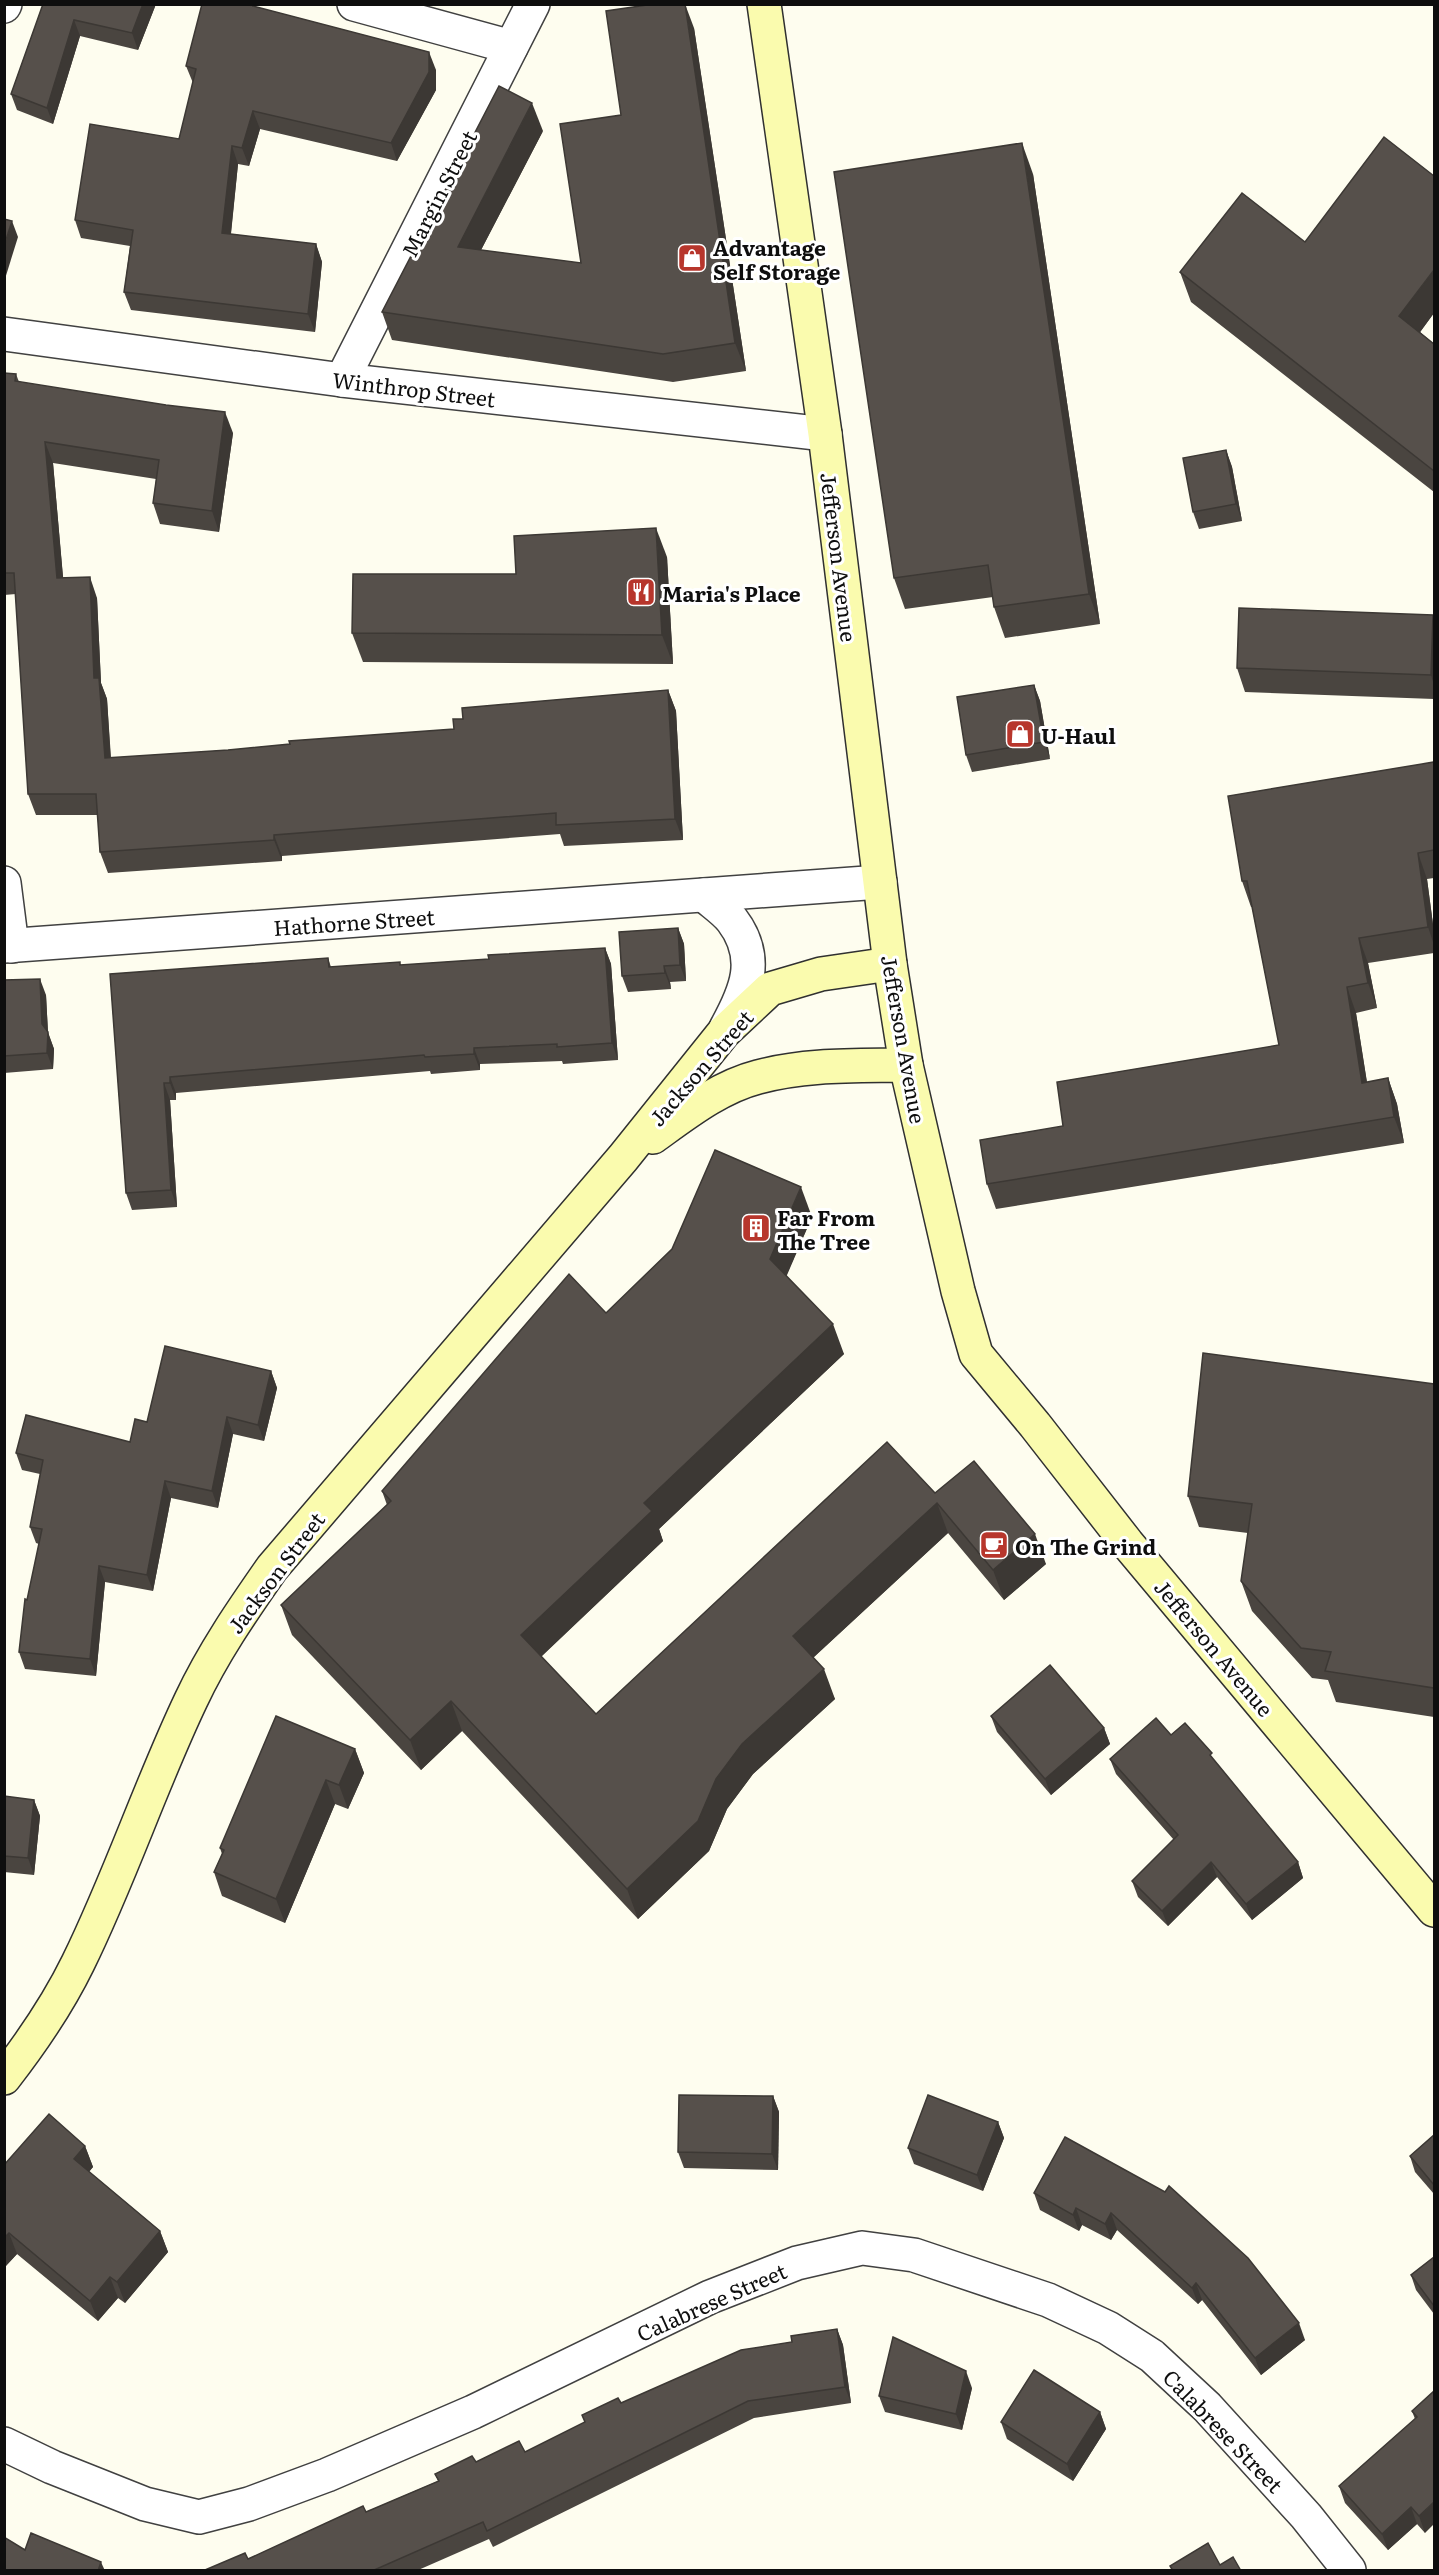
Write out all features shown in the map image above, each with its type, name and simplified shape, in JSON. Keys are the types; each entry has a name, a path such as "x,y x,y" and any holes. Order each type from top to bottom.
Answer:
{"main road":[{"name":"Jefferson Avenue","path":"764,4 825,434 890,964 906,1065 958,1291 976,1353 1127,1543 1434,1910"},
{"name":"Jackson Street","path":"4,2078 37,2034 77,1965 114,1884 192,1698 227,1633 272,1568 622,1158 724,1032 770,990 821,974 890,964"},
{"name":"Jackson Street","path":"622,1158 703,1102 756,1077 812,1067 906,1065"}],"street":[{"path":"354,4 511,47"},
{"name":"Margin Street","path":"342,380 533,4"},
{"name":"Winthrop Street","path":"4,334 342,380 825,434"},
{"name":"Hathorne Street","path":"8,946 880,882"},
{"path":"4,883 8,946"},
{"path":"704,896 732,920 746,945 749,972 744,997 724,1032"},
{"name":"Calabrese Street","path":"4,2444 52,2467 145,2504 199,2517 249,2504 327,2475 400,2444 473,2412 710,2297 797,2263 862,2248 914,2255 1048,2300 1108,2328 1152,2356 1207,2407 1306,2516 1349,2571"}],"building":[{"path":"43,4 143,4 132,33 74,20 47,108 11,94"},
{"path":"202,4 254,4 253,6 429,52 429,72 391,143 253,111 242,148 232,146 222,233 316,244 308,314 124,292 133,230 75,220 90,124 179,139 196,69 186,66"},
{"path":"654,4 685,4 735,343 663,354 382,312 499,86 532,103 458,247 581,263 560,124 621,115 606,11"},
{"path":"1384,137 1434,176 1434,270 1399,316 1434,344 1434,471 1180,272 1242,193 1305,242"},
{"path":"1022,143 1089,594 994,607 988,565 894,578 834,172"},
{"path":"4,219 12,221 4,246"},
{"path":"4,373 16,374 15,381 225,412 212,511 153,503 159,460 45,442 57,578 90,577 94,678 99,678 105,758 228,750 290,744 289,741 454,729 453,719 463,719 462,708 668,690 675,819 556,825 556,813 274,835 274,840 100,852 96,794 28,794 14,573 4,573"},
{"path":"1226,450 1236,504 1193,512 1183,458"},
{"path":"656,528 662,635 352,633 353,574 516,574 514,536"},
{"path":"1239,608 1433,615 1431,675 1237,668"},
{"path":"1034,685 1044,742 966,755 957,697"},
{"path":"1434,762 1434,850 1418,853 1428,927 1359,938 1368,983 1347,987 1362,1083 1388,1078 1394,1117 987,1184 980,1140 1063,1126 1057,1082 1279,1045 1247,881 1242,881 1228,796"},
{"path":"678,928 680,965 664,966 665,973 622,976 619,932"},
{"path":"605,948 612,1043 557,1047 557,1044 474,1048 474,1054 425,1057 424,1055 170,1077 170,1083 164,1083 171,1190 126,1193 110,974 328,958 329,967 400,962 400,965 489,959 488,955"},
{"path":"40,979 42,1024 48,1032 47,1053 4,1056 4,980"},
{"path":"715,1150 801,1187 770,1259 833,1324 644,1503 652,1511 521,1635 596,1714 887,1442 935,1493 974,1461 1035,1534 993,1570 937,1503 793,1636 824,1669 742,1744 716,1779 698,1821 627,1889 451,1701 410,1740 281,1605 391,1501 382,1491 569,1274 606,1313 672,1249"},
{"path":"165,1346 271,1371 258,1425 227,1417 212,1491 165,1481 147,1575 99,1566 90,1659 19,1652 25,1599 27,1600 42,1529 30,1527 43,1460 16,1453 26,1415 130,1442 135,1419 147,1422"},
{"path":"1203,1353 1434,1384 1434,1688 1325,1671 1331,1652 1301,1648 1241,1581 1252,1504 1188,1496"},
{"path":"1050,1665 1104,1728 1045,1779 991,1716"},
{"path":"276,1716 355,1749 339,1785 326,1780 276,1899 214,1872 224,1850 220,1848"},
{"path":"1156,1718 1171,1735 1185,1723 1212,1753 1210,1755 1298,1862 1246,1904 1211,1862 1162,1911 1132,1881 1178,1835 1110,1759"},
{"path":"4,1796 34,1800 28,1858 4,1856"},
{"path":"679,2095 773,2096 772,2154 678,2152"},
{"path":"928,2095 998,2122 977,2175 908,2148"},
{"path":"49,2114 85,2146 74,2159 160,2231 117,2282 110,2277 90,2301 9,2233 4,2238 4,2165"},
{"path":"1434,2135 1434,2185 1410,2156"},
{"path":"1065,2137 1165,2192 1169,2186 1248,2258 1299,2323 1255,2358 1196,2283 1192,2288 1111,2213 1105,2224 1076,2208 1073,2215 1034,2193"},
{"path":"1434,2257 1434,2306 1411,2275"},
{"path":"837,2329 845,2387 748,2401 487,2531 483,2522 372,2571 205,2570 245,2553 248,2559 363,2506 366,2512 439,2481 435,2474 472,2456 476,2462 519,2441 525,2452 585,2422 582,2415 618,2398 621,2403 741,2350 792,2342 791,2336"},
{"path":"893,2337 966,2371 956,2414 879,2396"},
{"path":"1034,2370 1100,2412 1067,2464 1001,2422"},
{"path":"1434,2391 1434,2502 1419,2516 1411,2507 1382,2534 1339,2486 1417,2417 1412,2411"},
{"path":"31,2533 101,2562 98,2571 4,2571 4,2537 25,2550"},
{"path":"1208,2543 1220,2565 1233,2557 1241,2571 1173,2571 1170,2566"}],"place":[{"name":"Advantage Self Storage","path":"692,258"},
{"name":"Maria's Place","path":"641,592"},
{"name":"U-Haul","path":"1020,734"},
{"name":"Far From The Tree","path":"756,1228"},
{"name":"On The Grind","path":"994,1545"}]}
